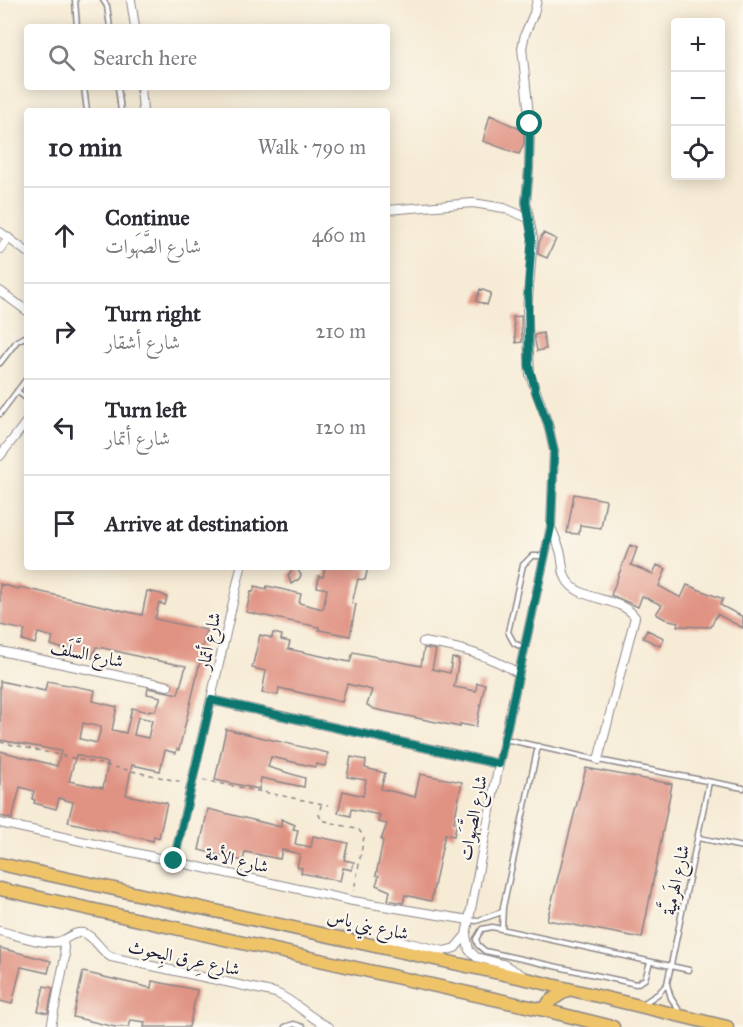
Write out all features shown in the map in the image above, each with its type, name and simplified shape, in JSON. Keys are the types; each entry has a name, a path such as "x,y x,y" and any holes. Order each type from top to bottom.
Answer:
{"main road":[{"name":"شارع بني ياس","path":"0,864 531,980 727,1027"},
{"path":"0,889 613,1027"},
{"path":"544,1010 550,1001 569,989"}],"street":[{"path":"131,0 135,24"},
{"name":"شارع الصَّهَوات","path":"466,935 499,764 551,527 554,451 548,424 529,366 528,291 532,238 526,202 530,124 522,48 537,0"},
{"path":"141,90 144,108"},
{"path":"390,210 473,203 504,208 528,218"},
{"path":"0,232 24,250"},
{"path":"0,249 9,238"},
{"path":"0,291 24,309"},
{"path":"0,456 24,425"},
{"path":"551,527 561,555 564,576 568,582 580,592 626,608 635,616 598,760"},
{"name":"شارع أتمار","path":"174,861 240,570"},
{"path":"423,642 476,653 519,674"},
{"name":"شارع السَّلَف","path":"0,651 168,686"},
{"path":"211,700 499,764"},
{"name":"شارع الأمة","path":"0,823 352,901 469,920"},
{"name":"شارع عِرق البِحوث","path":"0,931 50,942 63,940 77,932 84,933 111,957 276,993 295,1003 314,1019 329,1027"},
{"path":"378,947 382,942 396,940 444,951 454,948 466,935"},
{"path":"466,935 469,950 476,957 513,968 531,980"},
{"path":"51,1027 65,957 63,940"}],"lane":[{"path":"75,0 77,24"},
{"path":"103,0 107,6 110,24"},
{"path":"84,90 87,108"},
{"path":"118,90 121,108"},
{"path":"0,363 17,341 24,338"},
{"path":"0,414 24,382"},
{"path":"17,391 24,397"},
{"path":"525,648 516,645 510,639 508,632 523,565 531,556 545,556"},
{"path":"505,739 598,760 743,788"},
{"path":"502,929 502,912 538,746"},
{"name":"شارع الهَرميَّة","path":"667,984 710,782"},
{"path":"699,838 743,847"},
{"path":"469,920 476,921 502,912"},
{"path":"650,962 645,979 636,984 485,951 478,945 477,936 482,929 488,927 502,929 689,970"},
{"path":"641,1005 658,994 667,984"},
{"path":"667,984 671,998 682,1015"},
{"path":"285,1027 294,1024 303,1027"}],"path":[{"path":"0,742 192,781 328,805"},
{"path":"321,804 319,815 322,820 359,830 364,837 352,901"}],"building":[{"path":"490,115 524,131 524,143 519,154 483,141"},
{"path":"543,233 556,239 547,258 538,254"},
{"path":"480,289 491,293 487,305 476,301"},
{"path":"521,316 522,342 516,343 513,317"},
{"path":"543,333 546,349 537,351 534,335"},
{"path":"574,494 606,500 601,528 580,525 579,534 567,533"},
{"path":"630,545 637,548 631,565 653,574 657,565 666,569 659,586 681,598 687,585 723,599 720,605 743,617 743,628 717,614 711,627 677,626 678,622 656,614 662,605 642,596 638,607 611,595"},
{"path":"292,570 298,570 301,575 291,584 288,575"},
{"path":"324,570 367,570 365,580 358,579 352,603 356,604 350,636 246,612 251,591 253,592 255,586 266,589 267,586 301,594 299,603 323,609 327,589 317,587 319,576 323,577"},
{"path":"0,584 142,615 147,591 161,594 167,597 165,605 159,603 155,619 206,630 179,750 177,749 176,753 165,750 160,771 132,765 126,795 167,803 159,838 154,836 153,841 68,822 73,802 59,798 56,809 34,803 35,800 32,799 34,791 20,787 12,819 0,816 0,751 57,766 61,751 0,740 0,681 45,691 47,681 95,690 93,701 117,707 112,730 126,733 132,708 148,712 149,710 155,711 161,697 147,694 148,688 178,694 186,666 96,647 92,658 51,645 53,637 38,633 35,644 22,640 25,630 0,625","holes":["138,717 152,720 148,738 134,735","83,723 101,727 97,743 80,739","76,755 108,763 103,788 69,781"]},
{"path":"647,630 664,638 660,646 643,638"},
{"path":"273,633 282,635 281,640 290,642 288,649 350,662 353,652 421,666 424,648 436,650 432,669 450,673 452,658 459,659 454,687 476,691 477,683 485,684 476,727 460,724 460,727 374,709 367,705 372,690 347,684 342,702 279,688 278,695 262,693 266,671 252,668 260,635 272,638"},
{"path":"226,729 328,753 325,766 316,764 315,767 271,757 268,767 305,778 304,787 261,778 259,789 215,780"},
{"path":"351,757 366,760 365,768 385,773 381,789 415,797 420,774 462,782 454,822 457,822 454,836 445,834 431,901 405,895 403,903 388,900 390,891 376,885 383,841 381,840 387,824 378,822 380,815 351,809 350,816 338,813 343,791 363,796 366,780 347,777"},
{"path":"586,768 672,784 642,938 547,920"},
{"path":"208,809 281,827 281,819 295,825 293,829 298,830 295,844 311,847 313,836 348,843 344,860 354,862 352,870 343,868 340,881 301,873 302,868 297,867 300,854 282,850 280,859 245,852 243,861 199,850"},
{"path":"0,948 51,961 48,973 21,967 12,1004 0,1001"},
{"path":"83,972 151,988 152,981 197,990 189,1027 144,1027 145,1022 131,1020 129,1027 115,1027 73,1017"},
{"path":"44,986 53,988 48,1013 38,1011"}],"route":[{"path":"174,861 211,700 499,764 551,527 555,465 552,437 530,375 529,366 527,310 532,232 526,202 530,124"}]}
